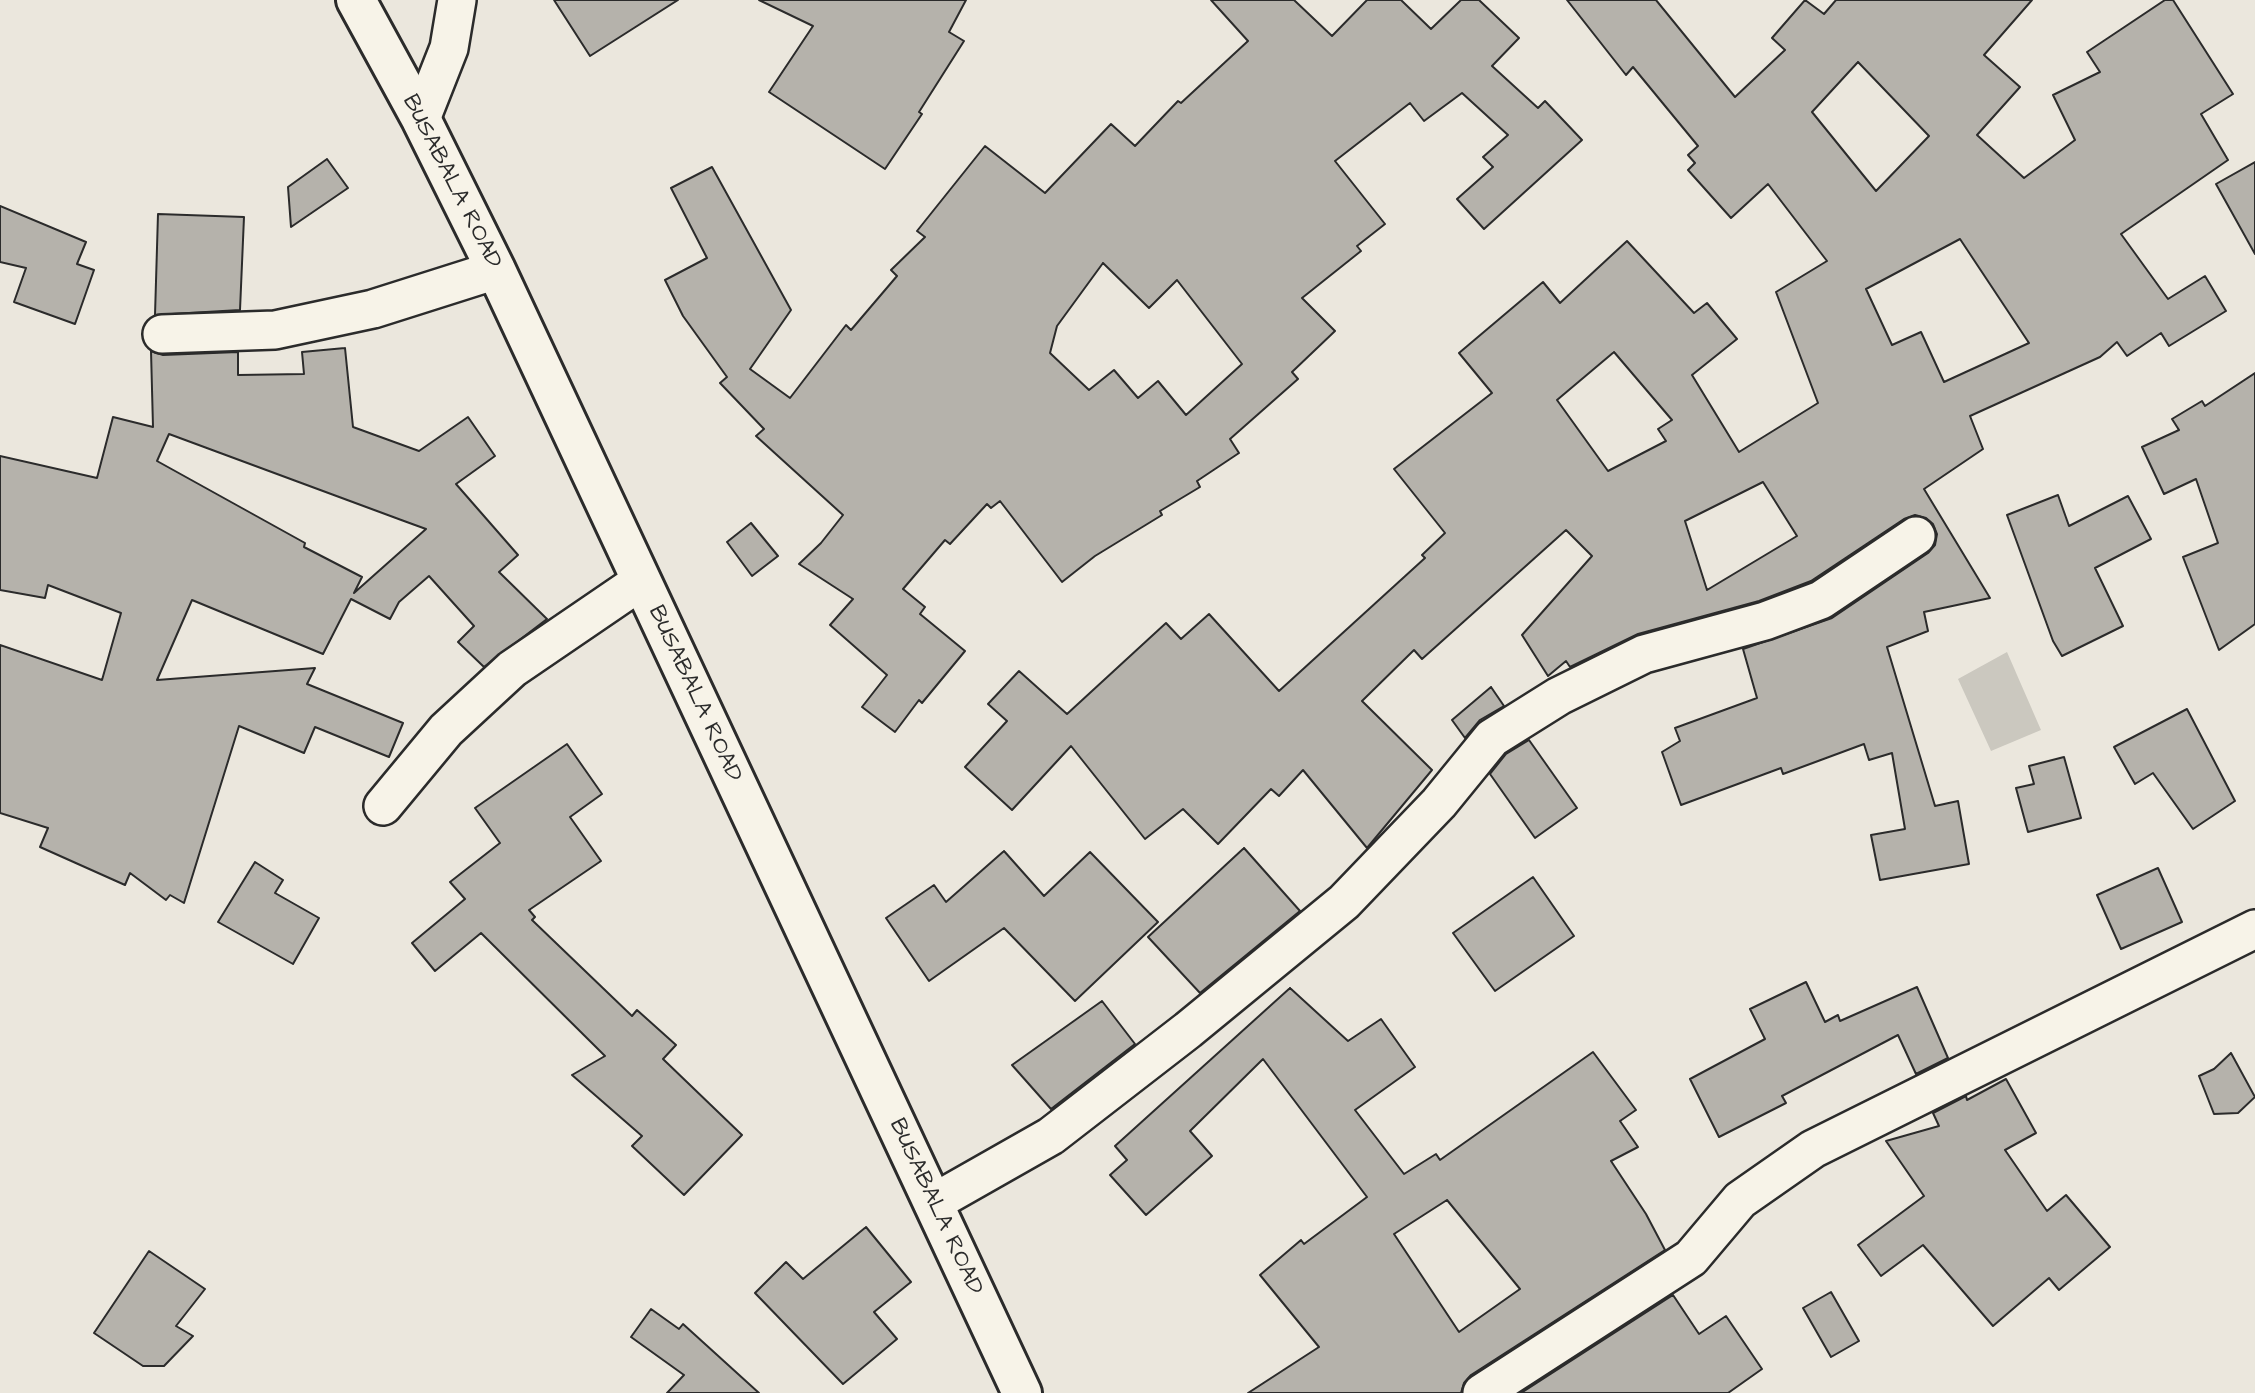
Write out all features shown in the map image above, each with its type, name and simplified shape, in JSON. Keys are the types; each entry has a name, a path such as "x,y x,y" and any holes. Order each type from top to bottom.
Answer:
{"street":[{"name":"BUSABALA ROAD","path":"356,0 421,119 496,270 1022,1393"},
{"path":"421,119 449,48 457,0"},
{"path":"162,334 275,330 373,309 496,270"},
{"path":"933,1203 1051,1136 1188,1030 1344,902 1439,803 1492,738 1559,696 1644,654 1716,632 1765,621 1821,600 1916,536"},
{"path":"383,806 446,730 512,669 641,580"},
{"path":"1482,1393 1691,1258 1740,1200 1813,1149 2255,929"}],"shaded area":[{"path":"2007,652 2041,730 1991,751 1958,679"}],"building":[{"path":"554,0 678,0 590,56"},
{"path":"759,0 966,0 949,32 964,41 919,112 922,114 885,169 769,92 813,26"},
{"path":"1211,0 1294,0 1332,36 1367,0 1401,0 1431,29 1461,0 1479,0 1519,38 1492,66 1538,108 1545,101 1582,140 1484,229 1457,199 1493,167 1483,157 1508,135 1462,93 1424,121 1410,103 1335,161 1385,224 1357,246 1361,251 1302,298 1335,331 1292,372 1298,379 1230,439 1239,453 1197,481 1200,487 1160,511 1162,515 1095,556 1062,582 1000,501 991,508 987,504 950,544 945,540 903,589 925,607 920,614 965,651 922,703 919,700 895,732 862,707 887,675 830,625 853,599 799,564 821,543 843,515 756,436 764,429 720,383 727,377 683,316 665,280 707,258 671,188 712,167 791,310 750,369 790,398 846,325 851,330 897,276 891,270 925,237 917,231 985,146 1045,193 1111,124 1135,146 1178,101 1181,103 1248,41","holes":["1103,263 1149,308 1177,280 1242,364 1186,415 1158,381 1138,398 1114,370 1089,390 1050,353 1057,326"]},
{"path":"1567,0 1656,0 1735,97 1785,50 1772,38 1805,0 1824,14 1836,0 2032,0 1984,55 2020,87 1977,135 2024,178 2075,140 2053,95 2100,72 2087,52 2165,0 2173,0 2233,94 2201,114 2228,160 2121,234 2168,299 2205,276 2226,311 2169,346 2161,333 2127,356 2117,342 2100,357 1970,416 1983,449 1924,489 1990,598 1924,612 1928,631 1887,647 1935,806 1958,801 1969,864 1880,880 1871,835 1905,829 1892,753 1869,760 1864,744 1783,774 1781,768 1681,805 1662,752 1680,741 1675,728 1757,698 1743,649 1832,618 1928,553 1935,545 1937,534 1933,524 1926,518 1915,515 1904,519 1811,581 1759,601 1638,634 1570,667 1566,661 1548,676 1522,635 1592,556 1566,530 1422,659 1414,650 1362,701 1432,770 1367,848 1303,770 1279,796 1271,789 1218,844 1183,809 1145,839 1071,746 1012,810 965,767 1007,721 988,704 1019,671 1067,714 1166,623 1181,639 1209,614 1279,691 1425,558 1422,555 1445,533 1394,469 1492,393 1459,353 1543,282 1560,303 1627,241 1694,313 1707,303 1737,339 1692,375 1739,452 1818,403 1776,292 1827,261 1768,184 1731,218 1688,170 1695,163 1688,155 1698,146 1633,67 1626,75","holes":["1858,62 1929,136 1876,191 1812,112","1960,239 2029,343 1944,382 1921,332 1892,345 1866,289","1614,352 1672,420 1658,429 1666,441 1608,471 1557,400","1763,482 1797,536 1707,590 1685,521"]},
{"path":"327,159 348,188 291,227 288,187"},
{"path":"2255,162 2255,254 2216,184"},
{"path":"0,206 86,242 77,264 94,270 75,324 14,302 26,268 0,262"},
{"path":"158,214 244,217 240,310 155,315"},
{"path":"345,348 353,427 419,451 468,417 495,456 456,484 518,555 499,572 547,619 484,667 458,642 474,626 429,576 399,602 390,619 351,599 323,654 192,600 157,680 315,668 307,684 403,723 389,757 315,727 304,753 239,726 184,903 170,895 166,900 130,873 125,885 40,847 48,828 0,813 0,645 102,680 121,613 48,585 45,598 0,590 0,456 97,478 113,417 153,427 151,351 163,355 238,352 238,375 304,374 302,352","holes":["169,434 426,529 354,593 362,577 304,547 305,543 157,461"]},
{"path":"2255,373 2255,624 2219,650 2183,557 2218,543 2196,479 2164,494 2142,447 2179,430 2172,419 2202,401 2205,406"},
{"path":"2058,495 2069,526 2128,496 2151,539 2095,568 2123,626 2062,656 2053,641 2007,515"},
{"path":"751,523 778,556 752,576 727,542"},
{"path":"1491,687 1504,706 1480,720 1465,738 1452,720"},
{"path":"2187,709 2235,801 2193,829 2153,773 2135,784 2114,747"},
{"path":"1529,740 1577,808 1535,838 1490,774 1506,754"},
{"path":"567,744 602,794 570,817 601,861 529,910 535,917 532,920 632,1016 637,1010 676,1045 663,1059 742,1135 684,1195 632,1146 642,1136 572,1075 605,1056 481,933 435,971 412,943 465,899 450,882 500,843 475,808"},
{"path":"2064,757 2081,818 2028,832 2016,788 2034,784 2029,766"},
{"path":"1244,848 1300,911 1200,993 1148,937"},
{"path":"1004,851 1044,896 1090,852 1158,922 1075,1001 1004,928 929,981 886,918 934,885 946,902"},
{"path":"255,862 283,880 275,893 319,918 293,964 218,922"},
{"path":"2158,868 2182,922 2121,949 2097,895"},
{"path":"1533,877 1574,936 1495,991 1453,933"},
{"path":"1806,982 1825,1022 1838,1015 1840,1021 1917,987 1948,1058 1916,1074 1898,1035 1782,1096 1786,1103 1719,1137 1690,1079 1765,1039 1750,1009"},
{"path":"1290,988 1348,1041 1381,1019 1415,1067 1355,1110 1404,1174 1436,1154 1440,1160 1593,1052 1636,1110 1620,1121 1638,1147 1611,1161 1646,1214 1665,1250 1471,1375 1464,1383 1461,1393 1248,1393 1319,1347 1260,1275 1301,1240 1304,1244 1367,1197 1263,1059 1190,1131 1212,1156 1146,1215 1110,1175 1127,1160 1115,1146","holes":["1447,1200 1520,1289 1459,1332 1394,1234"]},
{"path":"1102,1001 1135,1044 1051,1109 1012,1065"},
{"path":"2231,1053 2255,1097 2238,1113 2214,1114 2199,1076 2214,1069"},
{"path":"2006,1079 2036,1133 2005,1150 2047,1211 2066,1195 2110,1247 2059,1290 2049,1278 1993,1326 1923,1245 1881,1276 1858,1245 1924,1196 1886,1141 1939,1126 1933,1113 1966,1096 1967,1100"},
{"path":"866,1227 911,1282 874,1312 897,1339 843,1384 755,1293 786,1262 803,1279"},
{"path":"149,1251 205,1289 176,1326 193,1336 164,1366 143,1366 94,1333"},
{"path":"1831,1292 1859,1341 1831,1357 1803,1308"},
{"path":"1673,1295 1699,1334 1726,1316 1762,1369 1728,1393 1521,1393"},
{"path":"651,1309 679,1329 683,1324 759,1393 667,1393 684,1375 631,1337"}]}
